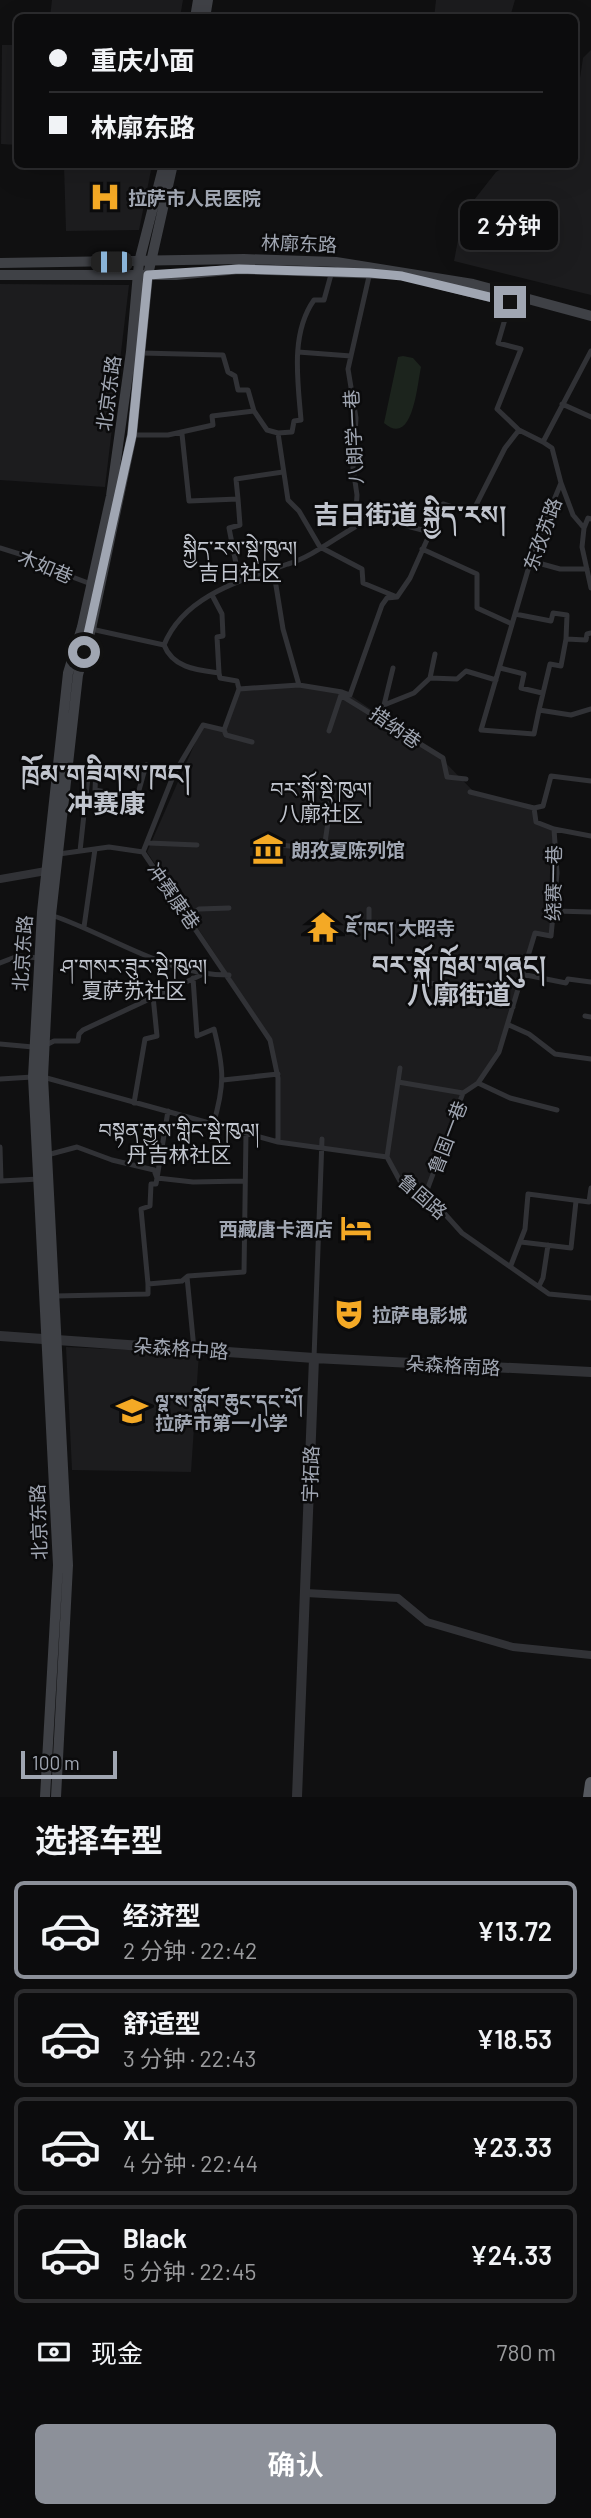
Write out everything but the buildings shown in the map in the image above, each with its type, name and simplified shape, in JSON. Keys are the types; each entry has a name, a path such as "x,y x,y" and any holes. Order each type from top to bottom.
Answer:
{"highway":[{"path":"589,1797 591,1783"}],"main road":[{"name":"北京东路","path":"38,1047 78,675 91,629 132,435 141,353 143,275 139,262 163,168"},
{"name":"北京东路","path":"56,1797 68,1565 39,1179 39,958 68,673 111,496 143,275 152,262 172,168"},
{"name":"林廓东路","path":"0,262 244,259 370,270 472,284 591,318"},
{"name":"林廓东路","path":"0,275 143,275 334,267"},
{"name":"林廓东路","path":"370,270 591,318"},
{"name":"北京东路","path":"38,1077 47,1155 55,1296 52,1339 58,1565 45,1797"}],"street":[{"path":"141,353 223,355 228,372 235,376 238,390 248,390 254,411 267,430 278,433 292,432 294,421 301,420 298,352 309,307 314,300 324,300 334,267"},
{"name":"八朗学一巷","path":"320,547 355,527 357,513 353,468 356,418 348,369 370,270"},
{"path":"510,302 499,342 521,349 498,410 519,430 543,442 591,351"},
{"path":"298,352 351,356"},
{"path":"562,404 591,417"},
{"path":"119,435 181,433 213,425 212,416 254,411"},
{"path":"397,597 443,504 472,513 519,430"},
{"path":"181,433 190,501 238,499"},
{"path":"278,433 288,500 299,511 320,547 362,569 363,583 397,597"},
{"name":"东孜苏路","path":"538,710 534,734 481,730 531,561 561,483 552,448 543,442"},
{"path":"240,579 229,528 240,525 236,479 283,472"},
{"path":"561,483 573,515 583,528"},
{"path":"591,511 583,528 582,548 591,588"},
{"path":"357,513 430,532"},
{"path":"219,673 189,669 168,654 164,645 172,625 212,595 240,579 289,564 320,547"},
{"name":"木如巷","path":"0,548 42,561 91,584"},
{"path":"422,549 477,574 477,608 512,624"},
{"path":"531,561 560,569 587,569"},
{"path":"273,568 283,629 299,685"},
{"path":"212,595 222,614 223,636 217,637 220,678 237,681 239,689 224,730 226,735 252,742"},
{"path":"350,695 382,605 387,598 397,597"},
{"path":"515,614 551,621 553,613 566,615 566,639 561,666 550,664 538,710 571,715 591,709"},
{"path":"91,629 164,645"},
{"path":"566,639 586,640 587,634 591,633"},
{"path":"384,705 414,693 430,678 435,654"},
{"path":"377,714 384,705 393,668"},
{"path":"500,668 524,674 521,688 542,693"},
{"path":"430,678 457,679 466,671 496,680"},
{"path":"239,689 299,685 342,694 443,758 447,777 466,779"},
{"path":"329,731 342,694"},
{"name":"措纳巷","path":"342,694 350,695 443,759"},
{"path":"58,855 108,847 143,852 149,843 174,774 203,726 224,730"},
{"path":"67,766 96,769 95,790 106,792 104,802 134,808 146,765 174,774"},
{"path":"80,851 89,768"},
{"path":"470,792 534,808 543,806 551,776 591,781"},
{"path":"278,841 278,845 324,849 331,802"},
{"path":"534,808 537,822 554,829 591,836"},
{"name":"绕赛一巷","path":"536,933 551,936 557,873 554,829"},
{"path":"149,843 197,845"},
{"path":"84,927 95,849"},
{"name":"冲赛康巷","path":"143,852 229,975 270,1040 278,1074 278,1142"},
{"path":"0,879 46,871"},
{"path":"188,916 199,909 229,908"},
{"path":"369,909 369,928 387,930"},
{"path":"555,911 591,912"},
{"path":"51,915 84,927 138,954 201,975 229,975"},
{"name":"鲁固一巷","path":"426,1193 463,1093 478,1083 499,1052 509,1025 521,974 536,933"},
{"path":"0,963 18,956 39,958"},
{"path":"521,974 566,983 568,979 591,982"},
{"path":"0,1044 38,1047 54,1041 78,1041 83,1030 201,975"},
{"path":"193,978 197,1035 214,1030 223,1080 224,1090 214,1125"},
{"path":"417,979 513,1007"},
{"path":"134,1103 145,1040 157,1036 153,996"},
{"path":"509,1025 529,1034 555,1054 591,1059"},
{"path":"387,1157 400,1068"},
{"path":"223,1080 278,1074"},
{"name":"鲁固路","path":"0,1079 38,1077 278,1142 387,1157 400,1181 426,1193 462,1233 549,1294 591,1298"},
{"path":"398,1082 463,1093"},
{"path":"478,1083 510,1098 557,1110"},
{"path":"55,1296 148,1294 141,1209 150,1206 151,1184 156,1184 168,1111"},
{"path":"148,1284 182,1281 187,1277 244,1272 246,1133"},
{"name":"宇拓路","path":"297,1797 322,1139"},
{"path":"0,1147 1,1181 39,1179"},
{"path":"47,1155 77,1147 112,1160 154,1170 157,1178"},
{"path":"157,1178 193,1182 245,1181"},
{"path":"511,1265 521,1242 528,1194 576,1203 590,1202 591,1188"},
{"path":"521,1242 571,1248 576,1203"},
{"path":"538,1286 543,1278 548,1245"},
{"path":"187,1277 194,1349"},
{"name":"朵森格中路","path":"0,1336 314,1358"},
{"name":"朵森格南路","path":"314,1358 591,1372"},
{"path":"306,1593 398,1598 427,1622 513,1647 591,1656"}],"shaded area":[{"path":"52,0 183,0 181,14 50,14"},
{"path":"436,0 515,0 511,14 434,14"},
{"path":"2,45 14,45 14,145 1,144"},
{"path":"591,50 591,295 454,261 463,214 496,172 503,168 578,168 578,91 583,58"},
{"name":"拉萨市人民医院","path":"64,168 151,168 139,230 66,231"},
{"path":"0,284 129,285 105,487 0,480"},
{"path":"398,357 413,358 421,367 412,411 401,427 394,429 384,423"},
{"path":"299,685 350,695 440,757 475,793 534,808 537,822 554,829 556,902 551,936 536,933 506,1034 478,1083 463,1093 426,1193 398,1177 386,1157 278,1142 278,1078 271,1047 229,975 147,852 203,725 224,729 239,689"},
{"name":"ལྷ་ས་སློབ་ཆུང་དང་པོ། 拉萨市第一小学","path":"66,1347 199,1353 191,1472 72,1470"}],"place":[{"name":"拉萨市人民医院","path":"105,197"},
{"name":"朗孜夏陈列馆","path":"268,849"},
{"name":"ཇོ་ཁང། 大昭寺","path":"323,927"},
{"name":"西藏唐卡酒店","path":"356,1228"},
{"name":"拉萨电影城","path":"349,1314"},
{"name":"ལྷ་ས་སློབ་ཆུང་དང་པོ། 拉萨市第一小学","path":"132,1411"}],"district":[{"name":"吉日街道 སྐྱིད་རས།","path":"410,513"},
{"name":"སྐྱིད་རས་སྡེ་ཁུལ། 吉日社区","path":"240,559"},
{"name":"ཁྲོམ་གཟིགས་ཁང། 冲赛康","path":"106,787"},
{"name":"བར་སྐོ་སྡེ་ཁུལ། 八廓社区","path":"321,800"},
{"name":"ཤ་གསར་ཟུར་སྡེ་ཁུལ། 夏萨苏社区","path":"134,977"},
{"name":"བར་སྐོ་ཁྲོམ་གཞུང། 八廓街道","path":"459,978"},
{"name":"བསྟན་རྒྱས་གླིང་སྡེ་ཁུལ། 丹吉林社区","path":"179,1141"}],"route":[{"path":"84,652 132,435 148,275 239,269 370,273 402,276 510,302"}]}
